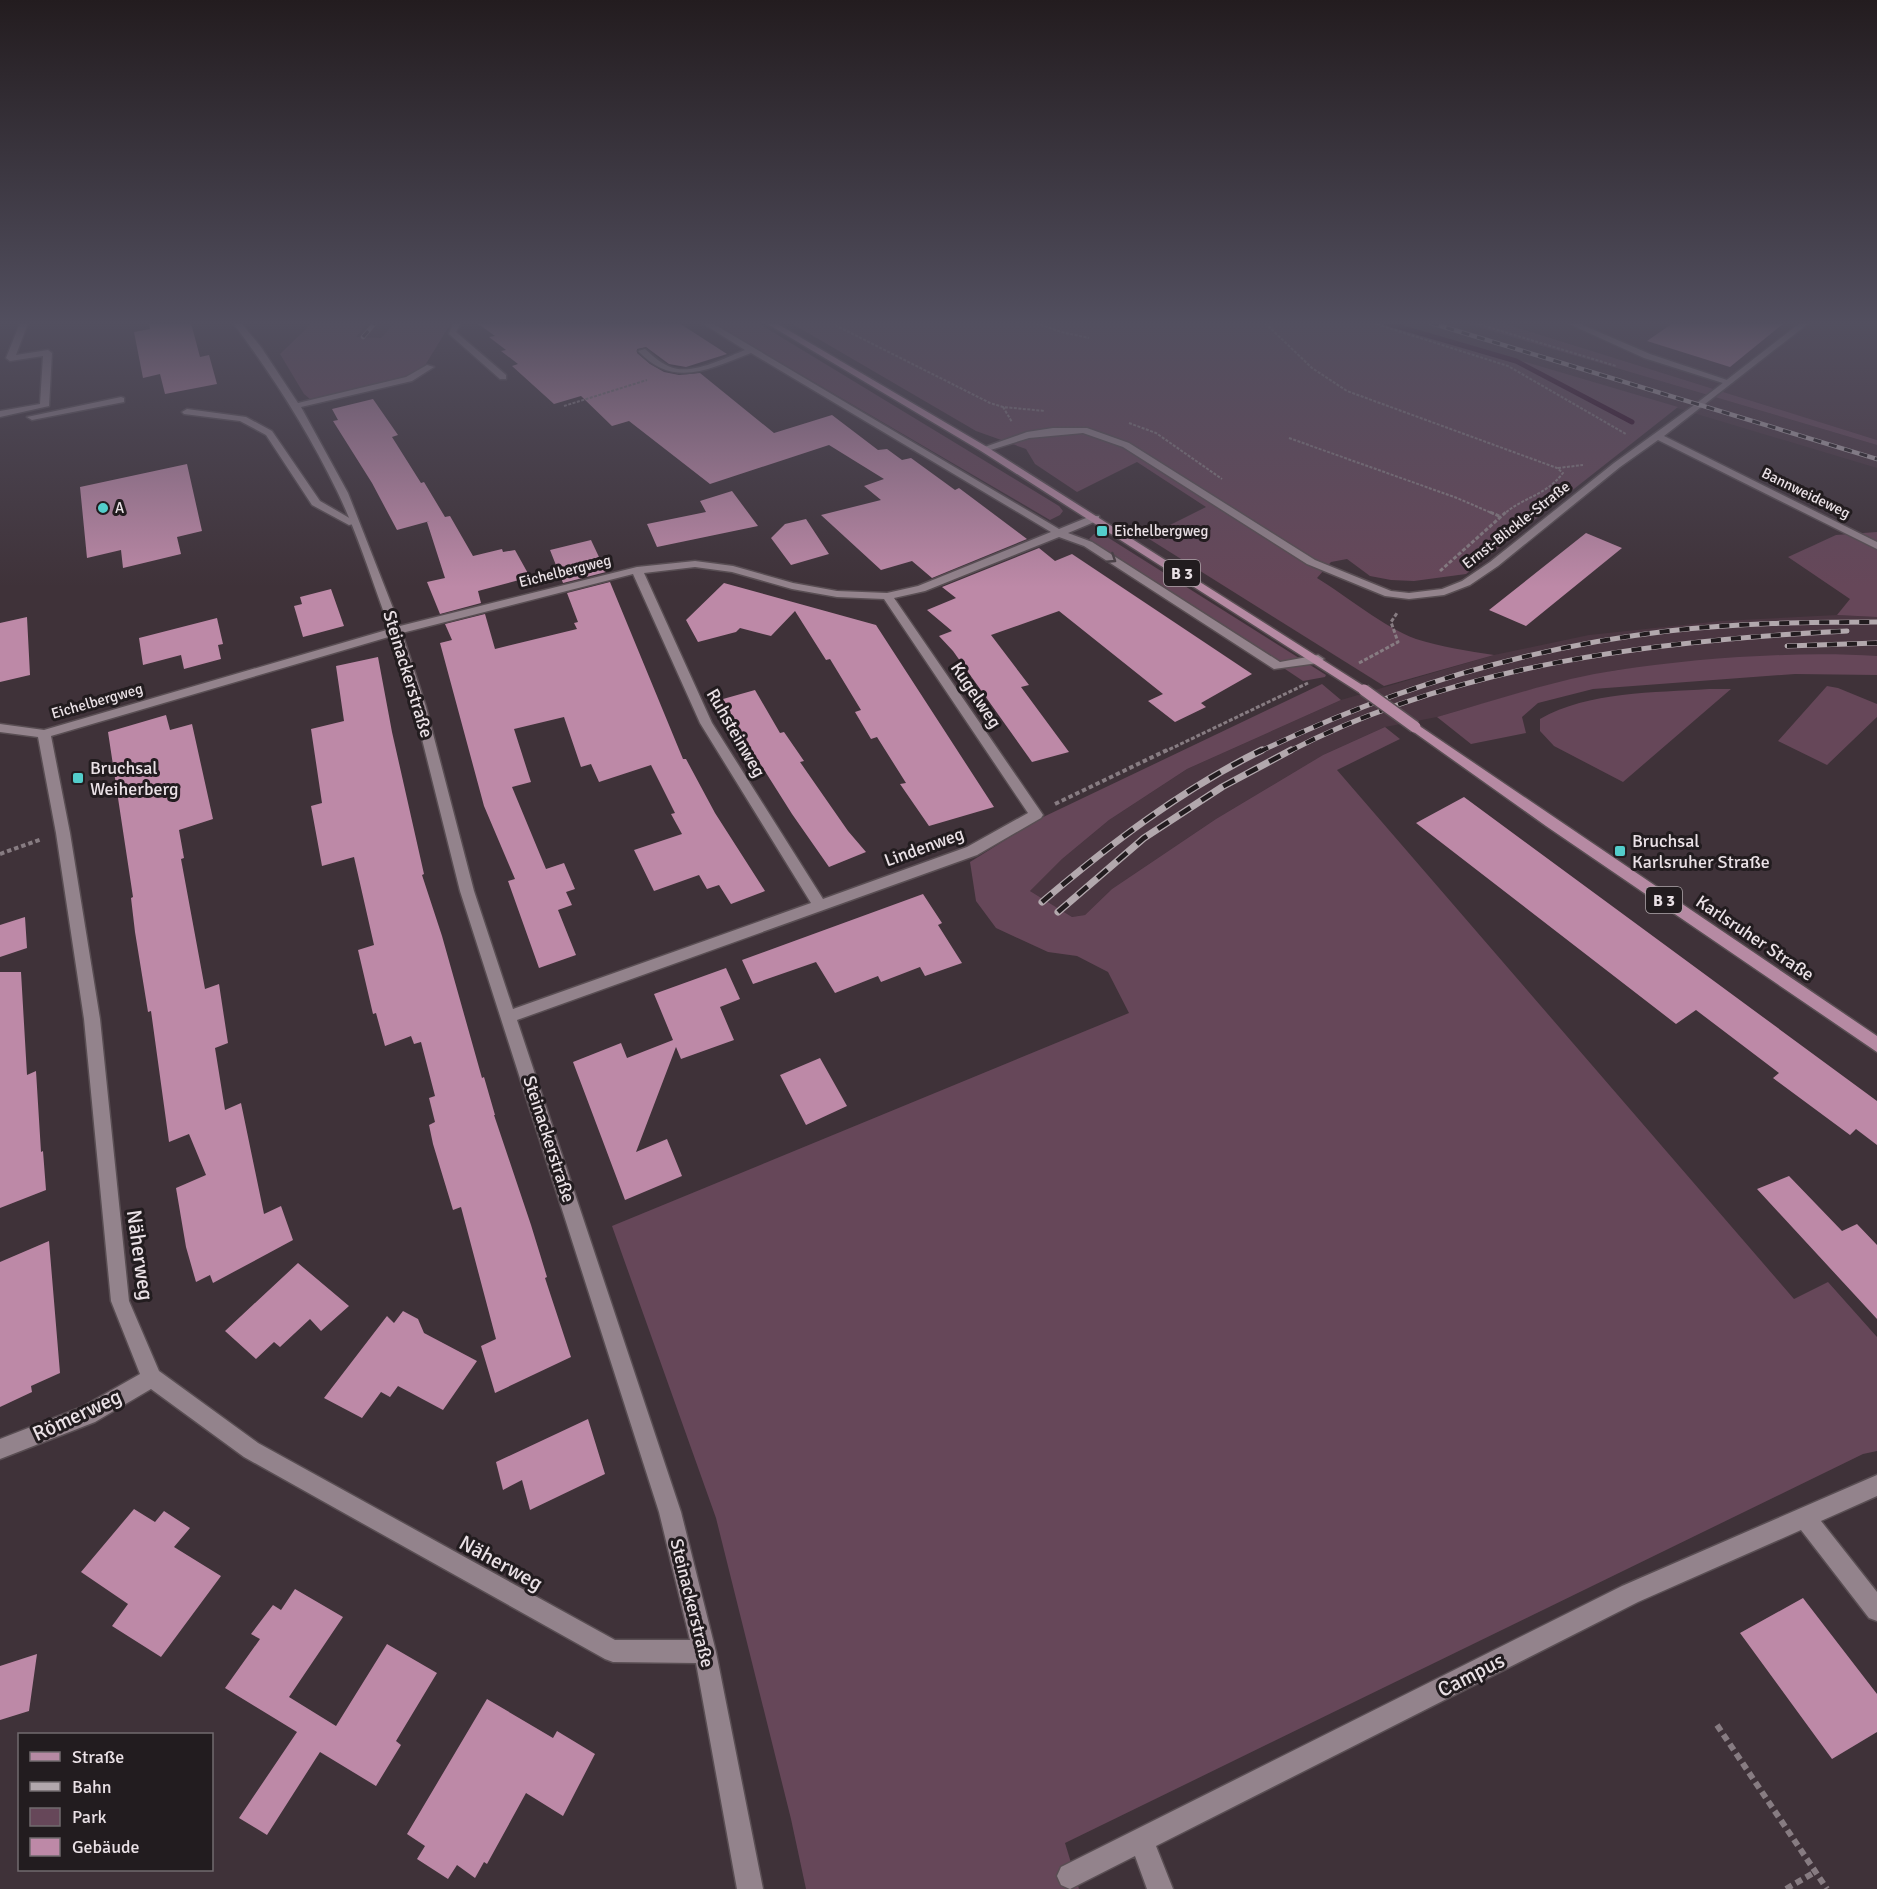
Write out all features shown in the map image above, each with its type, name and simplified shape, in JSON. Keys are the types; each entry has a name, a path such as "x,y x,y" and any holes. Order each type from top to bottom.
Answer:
{"main road":[{"name":"B 3","path":"920,411 1095,518 1338,672"},
{"name":"Karlsruher Straße","path":"1338,672 1551,823 1877,1046"}],"street":[{"path":"0,414 16,411"},
{"path":"0,423 62,411"},
{"name":"Steinackerstraße","path":"299,411 343,493 396,631 420,707 467,891 670,1512 705,1652 750,1889"},
{"path":"855,411 1059,533 1088,543 1278,666 1318,659"},
{"name":"Ernst-Blickle-Straße","path":"984,449 1023,436 1053,431 1084,430 1105,437 1126,445 1150,459 1311,562 1389,594 1409,596 1443,592 1466,583 1494,564 1690,411"},
{"path":"187,412 243,419 269,433 316,503 353,523"},
{"name":"Bannweideweg","path":"1657,436 1877,546"},
{"name":"Eichelbergweg","path":"44,734 396,631 637,570 695,564 733,569 792,586 837,594 887,596 921,589 1095,518"},
{"name":"Ruhsteinweg","path":"637,570 706,723 819,906"},
{"name":"Kugelweg","path":"887,596 1036,815"},
{"path":"0,728 44,734"},
{"name":"Näherweg","path":"44,734 63,833 92,1019 120,1300 152,1378 251,1450 613,1651 705,1652"},
{"name":"Lindenweg","path":"508,1017 972,851 1036,815"},
{"name":"Römerweg","path":"0,1449 88,1415 152,1378"},
{"name":"Campus","path":"1070,1876 1142,1842 1630,1594 1877,1485"},
{"path":"1805,1518 1877,1611"},
{"path":"1142,1842 1160,1889"}],"path":[{"path":"1404,411 1557,468 1563,473 1552,487 1512,507 1440,570 1439,579 1443,592"},
{"path":"1586,411 1645,445"},
{"path":"1289,438 1457,498 1501,517"},
{"path":"1036,815 1398,642 1391,622 1409,596"},
{"path":"0,854 63,833"},
{"path":"1717,1725 1827,1889"},
{"path":"1786,1889 1815,1872"}],"shaded area":[{"path":"1687,411 1762,411 1877,445 1877,468"},
{"path":"1784,411 1877,411 1877,440"},
{"path":"1837,615 1877,617 1877,656 1748,657 1617,670 1541,687 1437,717 1385,727 1323,755 1216,819 1112,889 1085,915 1072,917 1030,891 1062,859 1109,820 1187,769 1341,700 1494,655 1589,635 1721,621"}],"green space":[{"path":"864,411 903,411 1059,506 1063,511 1050,520"},
{"path":"942,411 1673,411 1466,574 1414,581 1391,580 1370,576 1347,559 1331,562 1317,578 1391,627 1425,642 1494,655 1384,686 1146,537 1206,507 1137,462 1077,492 1035,464 1026,449 976,431"},
{"path":"1762,411 1785,411 1877,440 1877,445"},
{"path":"1877,532 1877,617 1837,615 1850,599 1788,557 1836,535"},
{"path":"1094,534 1104,535 1326,675 1325,677 1303,681 1089,539"},
{"path":"1814,654 1877,656 1877,675 1795,674 1593,689 1538,703 1522,717 1526,733 1471,744 1437,717 1550,684 1618,670 1748,657"},
{"path":"1322,684 1341,700 1187,769 1109,820 1062,859 1030,891 1072,917 1085,915 1112,889 1216,819 1323,755 1385,727 1400,739 1337,770 1794,1299 1828,1282 1877,1337 1877,1451 1863,1454 1065,1843 1079,1889 806,1889 791,1819 716,1518 612,1226 1129,1013 1108,972 1077,956 1048,952 996,928 976,901 970,862 1039,819"},
{"path":"1827,686 1838,688 1877,704 1877,717 1827,765 1778,741"},
{"path":"1731,689 1623,782 1554,746 1540,731 1540,719 1579,703 1622,695"}],"building":[{"path":"333,411 381,411 398,435 392,437 421,483 424,482 445,517 450,516 473,556 502,549 503,552 515,550 530,577 478,591 481,603 440,614 427,582 445,578 427,522 430,521 397,530 372,483 333,421 338,420"},
{"path":"597,411 747,411 774,433 832,415 878,450 887,449 902,460 911,458 955,490 959,488 1027,539 932,578 912,561 881,570 821,515 881,500 864,486 884,479 829,445 710,484 629,421 612,426"},
{"name":"A","path":"187,464 202,531 177,537 181,554 123,568 121,550 87,558 80,487"},
{"path":"732,491 758,526 657,547 647,524 706,512 700,501"},
{"path":"806,519 829,554 791,565 771,538 785,524"},
{"path":"1586,533 1622,548 1526,626 1489,610"},
{"path":"591,540 606,572 563,583 550,550"},
{"path":"1039,548 1055,561 1072,554 1252,674 1201,703 1206,707 1175,722 1148,701 1163,694 1059,611 991,635 1029,685 1021,687 1069,752 1032,762 953,651 939,636 952,631 927,610 956,598 942,587"},
{"path":"610,582 683,759 686,759 715,813 765,891 731,904 719,885 707,889 699,875 654,891 634,850 682,834 671,814 675,813 651,765 599,782 591,764 581,767 564,717 514,729 531,782 512,787 546,869 564,863 575,889 566,892 572,905 558,910 576,955 539,968 508,881 515,879 484,806 440,643 452,640 445,624 485,614 495,649 577,629 574,623 578,622 567,593"},
{"path":"724,583 876,625 994,807 929,826 900,784 906,783 877,737 871,739 855,712 861,710 830,659 826,660 795,611 771,636 740,628 736,632 698,642 686,620"},
{"path":"331,589 344,626 303,637 294,606 302,604 300,597"},
{"path":"27,617 30,675 0,682 0,623"},
{"path":"217,618 223,644 218,645 221,659 184,669 181,655 143,665 139,638"},
{"path":"378,657 392,732 424,874 422,875 442,936 482,1078 484,1077 571,1357 495,1393 481,1346 496,1339 461,1207 453,1210 433,1144 429,1125 435,1122 429,1098 435,1096 421,1042 414,1044 411,1036 385,1046 376,1013 373,1014 358,950 374,945 354,857 322,866 311,806 322,803 311,729 344,721 336,666"},
{"path":"755,690 780,733 784,732 804,761 800,762 848,831 866,852 829,867 792,814 744,738 723,699"},
{"path":"166,715 170,730 192,724 213,819 179,830 184,858 181,859 205,989 219,984 228,1043 215,1048 225,1110 241,1103 264,1214 281,1206 293,1240 213,1283 210,1275 196,1282 186,1247 176,1188 206,1175 189,1134 169,1142 151,1011 148,1012 135,932 131,898 133,897 108,732"},
{"path":"1464,797 1877,1101 1877,1145 1856,1129 1850,1135 1773,1078 1779,1073 1696,1010 1676,1024 1416,823"},
{"path":"923,894 942,923 938,925 962,963 925,976 920,967 881,982 878,976 835,993 816,962 753,984 742,960"},
{"path":"25,917 27,948 0,957 0,925"},
{"path":"726,968 740,999 720,1007 734,1040 681,1059 676,1047 636,1152 667,1139 682,1176 625,1200 573,1062 621,1043 627,1058 673,1040 654,994"},
{"path":"0,972 21,972 27,1075 36,1071 41,1152 43,1151 46,1190 0,1208"},
{"path":"820,1058 847,1106 806,1125 780,1075"},
{"path":"1789,1176 1842,1231 1857,1224 1877,1245 1877,1319 1757,1189"},
{"path":"49,1241 60,1373 31,1386 32,1392 0,1407 0,1262"},
{"path":"298,1263 349,1306 321,1331 310,1319 280,1347 274,1342 256,1359 225,1331"},
{"path":"403,1311 418,1319 424,1333 477,1361 443,1410 398,1386 390,1397 381,1392 362,1418 324,1398 387,1316 394,1323"},
{"path":"588,1419 605,1474 530,1510 522,1480 503,1490 496,1462"},
{"path":"134,1509 155,1522 164,1511 190,1528 174,1547 221,1576 161,1657 112,1626 128,1604 81,1572"},
{"path":"295,1589 343,1617 289,1697 336,1726 387,1644 437,1673 396,1741 401,1745 376,1786 320,1752 267,1835 239,1818 297,1732 225,1688 260,1639 251,1634 273,1605 281,1610"},
{"path":"1803,1598 1877,1694 1877,1732 1832,1759 1740,1633"},
{"path":"37,1654 29,1711 0,1720 0,1666"},
{"path":"487,1699 553,1738 557,1731 595,1754 563,1816 526,1793 487,1864 484,1862 475,1878 457,1865 448,1879 417,1859 425,1846 407,1834"}],"waterway":[{"path":"1611,411 1632,422"}],"railway":[{"path":"1720,411 1877,459"},
{"path":"1259,752 1357,709 1407,691 1510,660 1562,648 1694,628 1877,622"},
{"path":"1288,752 1353,722 1420,697 1490,677 1632,650 1704,641 1847,631"},
{"path":"1787,646 1877,643"},
{"path":"1042,902 1147,819 1203,782 1262,750"},
{"path":"1058,912 1144,838 1222,787 1291,750"}],"place":[{"name":"A","path":"103,508"},
{"name":"Eichelbergweg","path":"1102,531"},
{"name":"Bruchsal Weiherberg","path":"78,778"},
{"name":"Bruchsal Karlsruher Straße","path":"1620,851"}]}
